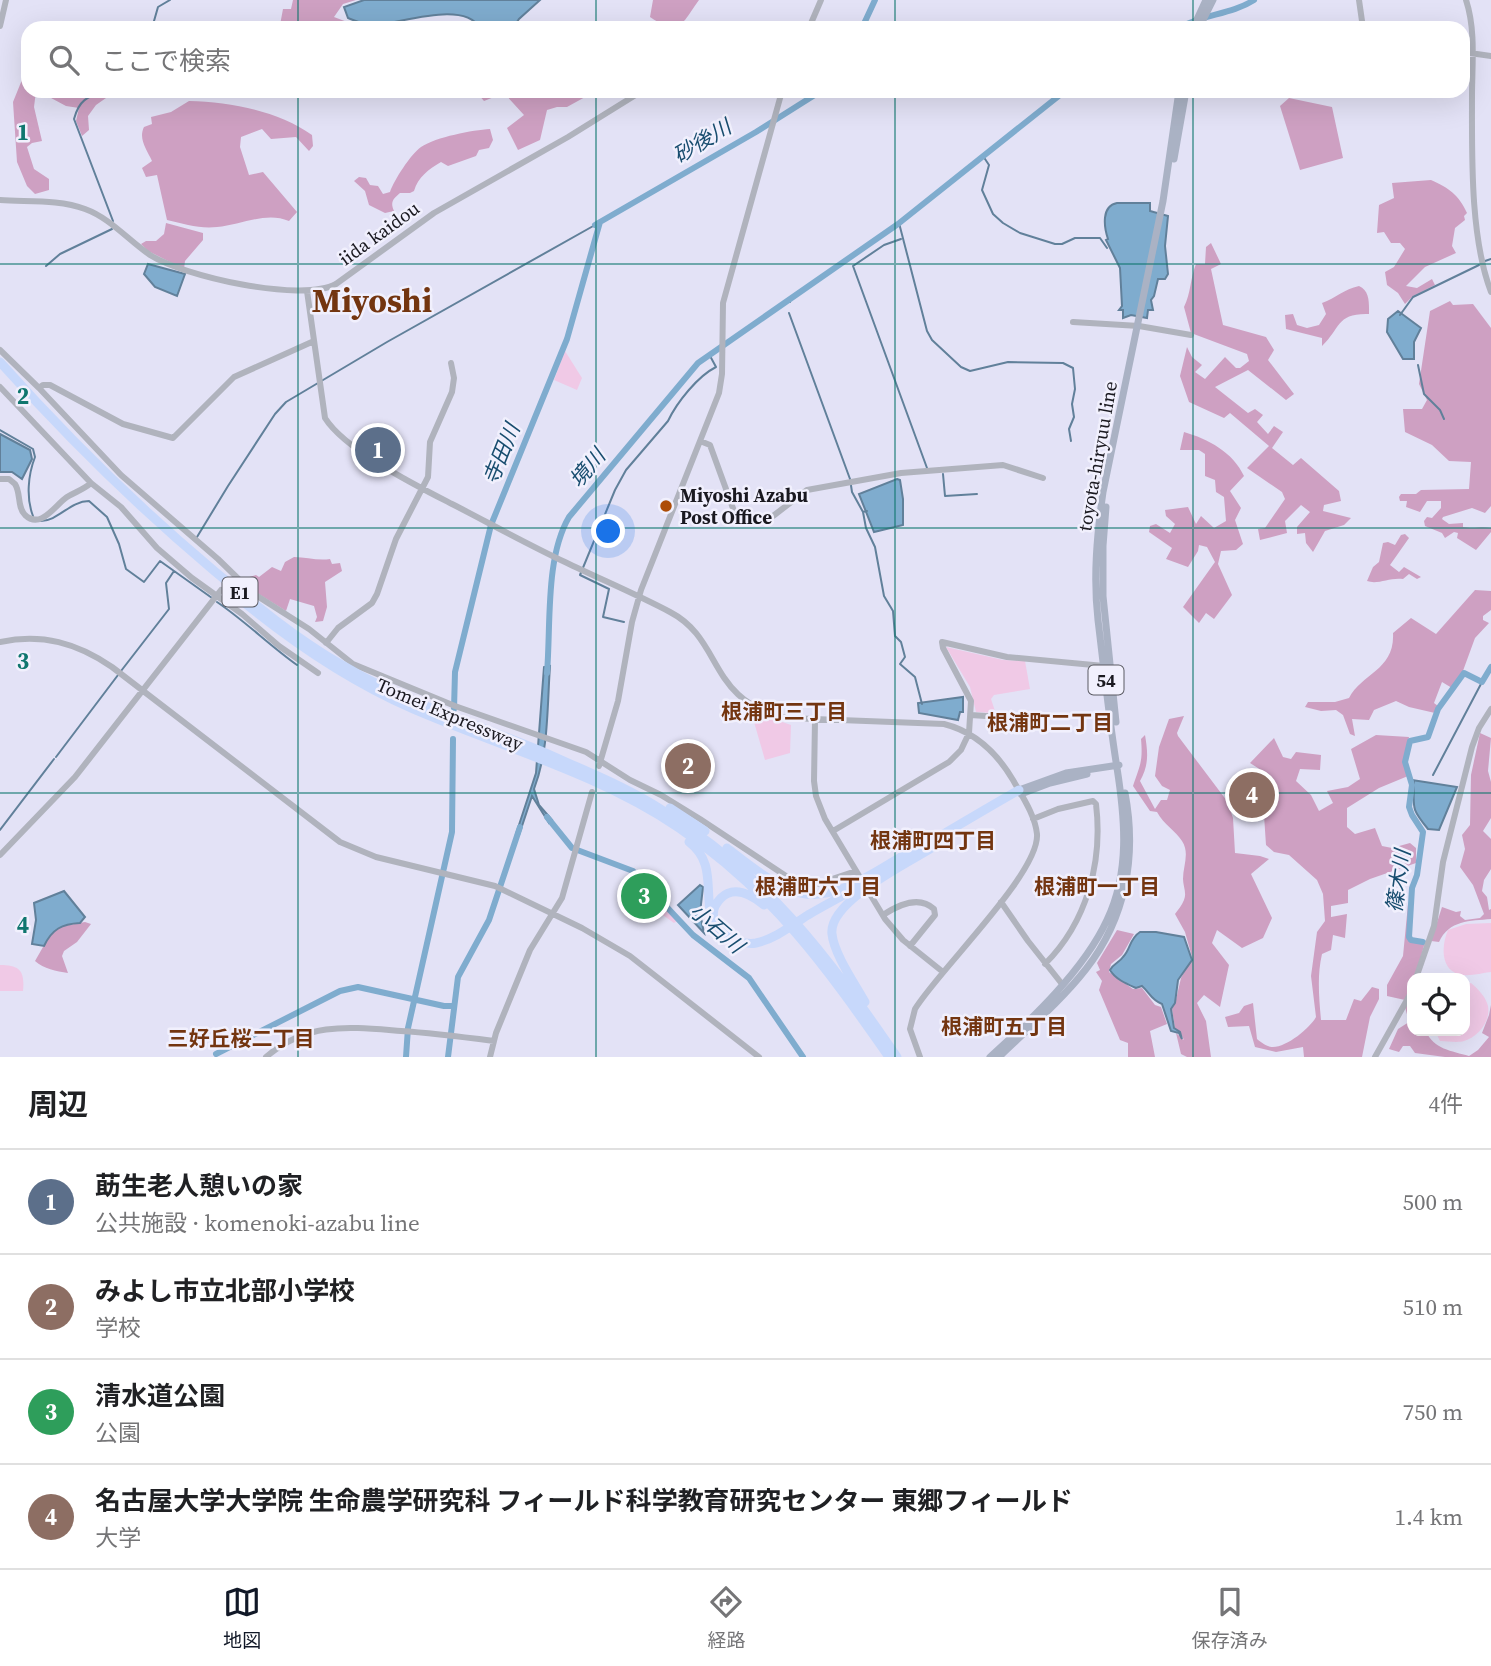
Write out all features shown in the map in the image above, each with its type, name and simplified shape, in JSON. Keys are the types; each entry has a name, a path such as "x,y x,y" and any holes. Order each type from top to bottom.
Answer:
{"highway":[{"name":"Tomei Expressway","path":"0,362 79,447 141,506 230,584 293,634 385,688 532,751"},
{"name":"Tomei Expressway","path":"0,371 132,507 226,588 290,639 336,670 383,695 550,757 657,806 728,856 771,895 806,933 878,1036 889,1057"},
{"name":"Tomei Expressway","path":"550,757 567,771 653,812 724,862 768,901 806,943 897,1057"},
{"path":"550,757 593,768 636,788 687,818 760,872 800,893 822,893 845,887 880,872 1020,792"},
{"path":"567,771 684,838 700,853 708,869 712,921 720,934 729,942 740,946 752,946 781,933 880,872"},
{"path":"878,1036 832,936 832,926 839,912 901,861"},
{"path":"811,916 870,888"},
{"path":"781,933 759,942 734,941 717,926 714,917 716,904 726,894 734,892 747,894 762,903 878,1036"}],"main road":[{"path":"1197,21 1208,4"},
{"path":"1202,21 1208,4"},
{"name":"toyota-hiryuu line","path":"999,1057 1084,971 1097,954 1114,921 1126,881 1131,832 1104,666 1096,589 1097,536 1103,492 1163,201 1178,98"},
{"name":"toyota-hiryuu line","path":"1163,201 1185,98"},
{"name":"toyota-hiryuu line","path":"990,1057 1087,955 1109,917 1118,889 1125,835 1105,612 1103,546 1108,493 1131,362"},
{"path":"1020,792 1066,773 1119,766"}],"street":[{"path":"0,26 6,0"},
{"path":"810,21 819,0"},
{"path":"1359,0 1362,21"},
{"path":"1466,0 1473,53 1477,244 1491,292"},
{"path":"1470,53 1491,56"},
{"name":"iida kaidou","path":"0,200 79,207 103,218 151,255 170,264 270,290 324,289 336,284 434,213 631,98"},
{"path":"599,763 618,701 639,597 719,393 724,296 780,98"},
{"path":"307,291 323,410 330,426 387,468 564,562 672,612 689,626 730,688 751,706 778,716 815,720 944,724 966,732 1002,761 1033,819 1037,836 1033,855 1001,902 917,1005 911,1020 911,1037 920,1057"},
{"path":"1073,322 1139,322 1191,335"},
{"path":"39,387 50,385 123,424 173,439 234,377 314,341"},
{"path":"0,350 39,387 121,475 254,594 358,666 452,704 575,747 599,763 661,795 795,882 817,884 858,874"},
{"path":"326,643 338,628 374,600 396,539 423,489 428,474 430,442 452,392 452,363"},
{"path":"0,387 91,483 121,507 157,548 318,673"},
{"path":"700,441 710,445 738,522 773,516 807,490 901,473 1003,466 1043,478"},
{"path":"0,478 15,484 23,512 29,518 35,519 46,516 67,497 91,483"},
{"path":"0,855 75,777 218,593"},
{"path":"0,642 30,638 68,643 92,654 340,842 376,857 495,886 553,914 621,950 759,1057"},
{"path":"833,831 950,762 961,750 971,715 968,693 942,642 1007,657 1104,666"},
{"path":"1418,973 1434,926 1443,862 1472,747 1479,728 1491,709"},
{"path":"971,715 1000,716"},
{"path":"815,720 815,790 821,811 858,874 870,888 883,915 910,946 943,972"},
{"path":"490,1057 530,950 562,898 592,792"},
{"path":"1033,819 1076,804 1093,801 1096,804 1097,853 1090,888 1070,932 1045,964"},
{"path":"883,915 899,905 920,902 927,902 934,909 935,915 910,946"},
{"path":"1001,902 1062,984"},
{"path":"1375,1057 1407,1000"},
{"path":"266,1057 289,1041 325,1029 344,1027 444,1034 494,1041"}],"shaded area":[{"path":"293,0 356,0 343,4 334,17 345,21 281,21 283,9 291,9"},
{"path":"653,0 699,0 684,21 657,21 650,17"},
{"path":"21,82 21,98 35,98 34,107 42,141 27,147 34,169 49,179 49,190 35,194 27,186 17,162 13,102"},
{"path":"51,98 106,98 96,105 88,116 89,130 82,136 76,121 79,108 66,106"},
{"path":"509,98 583,98 567,107 547,110 540,140 518,150 507,128 524,115"},
{"path":"1289,98 1332,107 1343,158 1300,170 1280,106"},
{"path":"189,101 254,109 284,120 312,135 313,146 309,151 296,137 271,139 262,129 241,137 240,147 249,175 263,172 297,212 289,221 272,217 211,227 167,220 157,175 146,177 142,168 152,161 144,144 142,131 144,127 152,124 151,117 171,112"},
{"path":"490,129 493,140 489,148 479,150 476,156 448,166 441,162 421,178 414,191 400,193 396,197 392,203 394,211 385,213 369,205 365,191 354,181 359,177 366,178 370,185 378,186 383,194 390,192 403,168 421,147 445,137"},
{"path":"1431,180 1453,193 1467,213 1465,220 1455,228 1452,246 1456,253 1425,267 1406,286 1417,288 1432,279 1435,285 1413,296 1405,304 1398,293 1387,285 1385,272 1394,267 1405,249 1400,243 1391,243 1384,232 1377,233 1379,205 1394,198 1392,183"},
{"path":"166,223 203,233 203,240 185,261 184,269 148,251 141,244 156,241 164,234"},
{"path":"1211,243 1221,264 1211,269 1223,325 1266,337 1274,350 1268,360 1294,394 1286,400 1248,370 1215,387 1248,413 1255,409 1263,415 1257,422 1268,434 1274,426 1283,432 1272,448 1293,465 1301,458 1339,491 1341,501 1324,505 1323,511 1351,518 1344,525 1325,531 1313,552 1306,543 1305,533 1297,534 1297,527 1310,512 1301,505 1285,521 1287,533 1260,540 1258,529 1265,528 1285,499 1282,492 1247,468 1269,446 1230,413 1224,418 1189,402 1180,376 1187,347 1192,357 1202,365 1195,372 1205,379 1225,357 1236,368 1249,361 1247,354 1191,333 1184,307 1196,264 1205,264 1206,247"},
{"path":"1359,286 1367,294 1369,314 1358,314 1345,319 1322,346 1322,338 1286,329 1285,315 1293,314 1297,325 1307,328 1319,325 1326,314 1322,303"},
{"path":"1450,301 1453,305 1473,304 1491,328 1491,506 1485,513 1472,508 1442,519 1449,524 1463,523 1463,527 1491,528 1491,532 1476,550 1457,538 1458,533 1454,532 1445,538 1442,533 1425,526 1427,517 1432,518 1441,508 1441,501 1427,501 1420,512 1406,507 1407,501 1400,501 1399,497 1401,494 1416,494 1421,490 1469,489 1471,462 1449,461 1432,445 1405,432 1403,409 1422,409 1427,400 1419,384 1430,311"},
{"path":"565,351 582,378 577,390 554,380"},
{"path":"1184,432 1202,438 1227,453 1244,476 1230,491 1241,508 1235,520 1243,544 1236,550 1221,551 1218,564 1232,595 1214,619 1206,613 1199,623 1183,607 1215,562 1207,547 1199,545 1188,567 1166,559 1172,548 1149,532 1150,526 1156,524 1170,533 1175,524 1166,516 1165,510 1188,507 1196,524 1201,516 1214,528 1226,521 1224,497 1216,492 1215,480 1205,476 1205,454 1199,450 1180,450"},
{"path":"1405,534 1409,538 1390,565 1399,572 1404,567 1421,577 1417,579 1409,574 1403,579 1367,581 1373,567 1379,562 1383,543 1395,545 1401,535"},
{"path":"294,557 330,559 332,564 340,563 342,571 325,582 327,607 323,621 315,622 317,617 314,606 290,599 286,611 254,591 243,579 256,575 259,577 272,567 281,571 285,562"},
{"path":"1475,590 1491,591 1491,610 1483,616 1483,620 1489,623 1475,638 1460,679 1452,688 1442,682 1434,703 1438,706 1435,713 1396,701 1374,710 1369,720 1352,719 1355,736 1350,734 1343,715 1336,710 1321,711 1305,707 1308,702 1335,702 1349,698 1389,655 1393,633 1411,618 1436,634"},
{"path":"946,647 1003,660 1025,661 1030,689 994,695 991,699 995,711 993,713 976,712 970,687"},
{"path":"759,714 791,725 790,753 765,760 754,722"},
{"path":"1184,716 1178,736 1227,801 1233,818 1235,853 1269,859 1251,874 1272,918 1263,938 1242,948 1217,930 1212,943 1229,965 1220,1007 1204,995 1197,1003 1206,1021 1211,1057 1187,1057 1181,1054 1176,1033 1184,1040 1175,1028 1172,1009 1181,978 1192,957 1185,932 1175,914 1185,897 1184,846 1157,812 1150,811 1133,786 1142,753 1141,739 1145,735 1147,759 1140,781 1155,809 1161,800 1167,800 1170,790 1162,786 1155,776 1159,747 1169,719"},
{"path":"1480,733 1491,738 1488,771 1491,782 1491,818 1483,831 1491,839 1491,869 1484,880 1482,891 1487,897 1489,910 1491,909 1491,919 1461,923 1448,929 1439,942 1431,941 1442,907 1461,911 1460,916 1465,920 1480,918 1484,914 1473,885 1460,867 1465,849 1462,835 1470,825 1471,775"},
{"path":"1376,735 1409,737 1403,763 1408,776 1379,788 1347,808 1347,827 1355,834 1375,828 1382,846 1392,848 1410,843 1416,848 1416,863 1370,879 1348,890 1348,903 1331,906 1331,917 1347,914 1345,938 1333,935 1331,950 1322,954 1319,978 1321,1020 1346,1020 1354,999 1361,1001 1372,987 1379,989 1379,999 1370,1017 1362,1057 1304,1057 1303,1047 1276,1052 1255,1047 1249,1026 1228,1027 1225,1017 1239,1013 1244,1006 1253,1003 1257,1039 1271,1047 1291,1040 1309,1026 1316,1017 1311,976 1317,932 1325,921 1323,894 1317,880 1289,855 1274,852 1266,845 1261,770 1250,763 1274,738 1283,757 1291,759 1296,752 1321,755 1320,770 1300,769 1296,781 1311,795 1319,811 1333,803 1327,791 1348,787 1360,779 1351,749"},
{"path":"633,875 677,921 674,923 629,891"},
{"path":"1410,904 1408,937 1425,942 1416,973 1407,973 1405,1000 1387,996 1387,985 1403,956"},
{"path":"85,922 91,924 62,956 68,973 46,968 35,961 51,933 63,926"},
{"path":"1491,923 1491,972 1473,975 1455,973 1446,964 1444,943 1448,930 1466,924"},
{"path":"1117,930 1134,934 1122,955 1111,964 1109,972 1133,989 1142,988 1155,1005 1161,1007 1167,1024 1150,1031 1155,1057 1128,1057 1128,1043 1120,1040 1099,990 1102,981 1096,972 1100,970 1097,963"},
{"path":"0,965 12,966 20,971 23,991 0,991"},
{"path":"1470,983 1487,1003 1485,1023 1479,1032 1464,1041 1440,1041 1438,1036 1470,1036"},
{"path":"1491,1005 1491,1057 1445,1057 1415,1053 1410,1046 1403,1046 1399,1052 1389,1049 1398,1029 1407,1023 1407,1036 1428,1036 1438,1046 1469,1056 1489,1037 1482,1033"}],"water":[{"path":"364,0 540,0 518,21 473,21 461,15 447,14 398,21 356,21 348,18 344,7"},
{"path":"1117,203 1150,203 1150,211 1168,216 1165,246 1168,274 1165,279 1158,279 1151,300 1153,310 1148,310 1147,318 1131,315 1123,318 1123,310 1119,310 1122,306 1120,268 1106,240 1105,223 1108,208"},
{"path":"148,264 185,274 177,296 155,287 144,274"},
{"path":"1398,311 1421,328 1414,342 1414,359 1403,359 1387,332 1388,319"},
{"path":"0,434 30,450 32,459 22,479 12,472 0,472"},
{"path":"900,480 903,499 903,525 874,532 859,494"},
{"path":"550,666 545,744 534,789 539,805 552,820 549,823 532,796 519,835 516,834 536,773 544,667"},
{"path":"963,697 963,712 960,712 958,720 919,713 918,703"},
{"path":"1412,780 1457,787 1439,830 1428,829 1418,816"},
{"path":"700,885 703,887 700,913 704,933 678,905"},
{"path":"64,891 85,917 80,923 58,928 44,946 32,944 36,920 34,903"},
{"path":"1140,932 1184,937 1192,960 1178,980 1175,1003 1171,1009 1174,1028 1180,1032 1182,1039 1179,1033 1171,1031 1162,1004 1142,986 1136,988 1125,983 1110,970 1126,954"}],"waterway":[{"path":"154,21 158,7 170,0"},
{"name":"砂後川","path":"865,21 875,0"},
{"name":"境川","path":"1194,21 1236,9 1254,0"},
{"path":"88,98 78,107 74,119 113,221"},
{"name":"砂後川","path":"600,222 810,98"},
{"name":"境川","path":"547,673 550,592 556,552 569,517 698,363 898,224 1056,98"},
{"path":"983,156 989,165 982,190 993,214 1003,223 1020,233 1055,244 1075,238 1100,238 1107,248"},
{"name":"寺田川","path":"454,709 455,672 491,525 567,339 600,222 595,225"},
{"path":"899,223 927,331 932,340 961,367 970,371 1008,362 1063,363 1073,368 1075,389 1072,404 1074,417 1069,429 1071,441"},
{"path":"197,537 275,414 286,402 595,225"},
{"path":"46,266 60,254 112,229"},
{"path":"901,239 884,245 853,266 927,468"},
{"path":"1485,261 1491,259"},
{"path":"1400,315 1413,297 1479,265"},
{"path":"789,313 850,479 852,492 863,512 867,511"},
{"path":"624,622 603,617 609,589 580,575 626,470 668,421 689,390 716,367 709,354"},
{"path":"1418,365 1424,394 1440,410 1444,419"},
{"path":"0,430 33,449 35,457 29,479 33,516"},
{"path":"943,474 945,496 977,494"},
{"path":"41,521 53,518 76,504 89,501 107,517 126,569 144,582 160,561 212,598"},
{"path":"863,512 866,528 875,547 884,596 893,611 895,636 901,642 905,657 900,664 915,677 922,704"},
{"path":"121,671 169,609 166,583 174,571"},
{"path":"217,602 297,665"},
{"name":"篠木川","path":"1423,942 1411,940 1409,937 1412,888 1417,875 1423,832 1409,807 1412,785 1405,762 1410,741 1428,737 1438,709 1464,673 1482,682 1491,667"},
{"path":"56,757 118,675"},
{"path":"1433,775 1482,682"},
{"name":"寺田川","path":"406,1057 408,1028 452,832 453,739"},
{"path":"0,830 54,759"},
{"name":"小石川","path":"547,817 572,848 633,871 693,935 749,978 803,1057"},
{"name":"境川","path":"448,1057 458,977 489,920 520,827"},
{"path":"216,1054 340,991 358,987 453,1006"}],"place":[{"name":"莇生老人憩いの家","path":"378,450"},
{"name":"Miyoshi Azabu Post Office","path":"666,506"},
{"name":"みよし市立北部小学校","path":"688,766"},
{"name":"名古屋大学大学院 生命農学研究科 フィールド科学教育研究センター 東郷フィールド","path":"1252,795"},
{"name":"清水道公園","path":"644,896"}],"district":[{"name":"Miyoshi","path":"372,300"},
{"name":"根浦町三丁目","path":"784,711"},
{"name":"根浦町二丁目","path":"1050,722"},
{"name":"根浦町四丁目","path":"933,840"},
{"name":"根浦町六丁目","path":"818,886"},
{"name":"根浦町一丁目","path":"1097,886"},
{"name":"根浦町五丁目","path":"1004,1026"},
{"name":"三好丘桜二丁目","path":"241,1038"}]}
